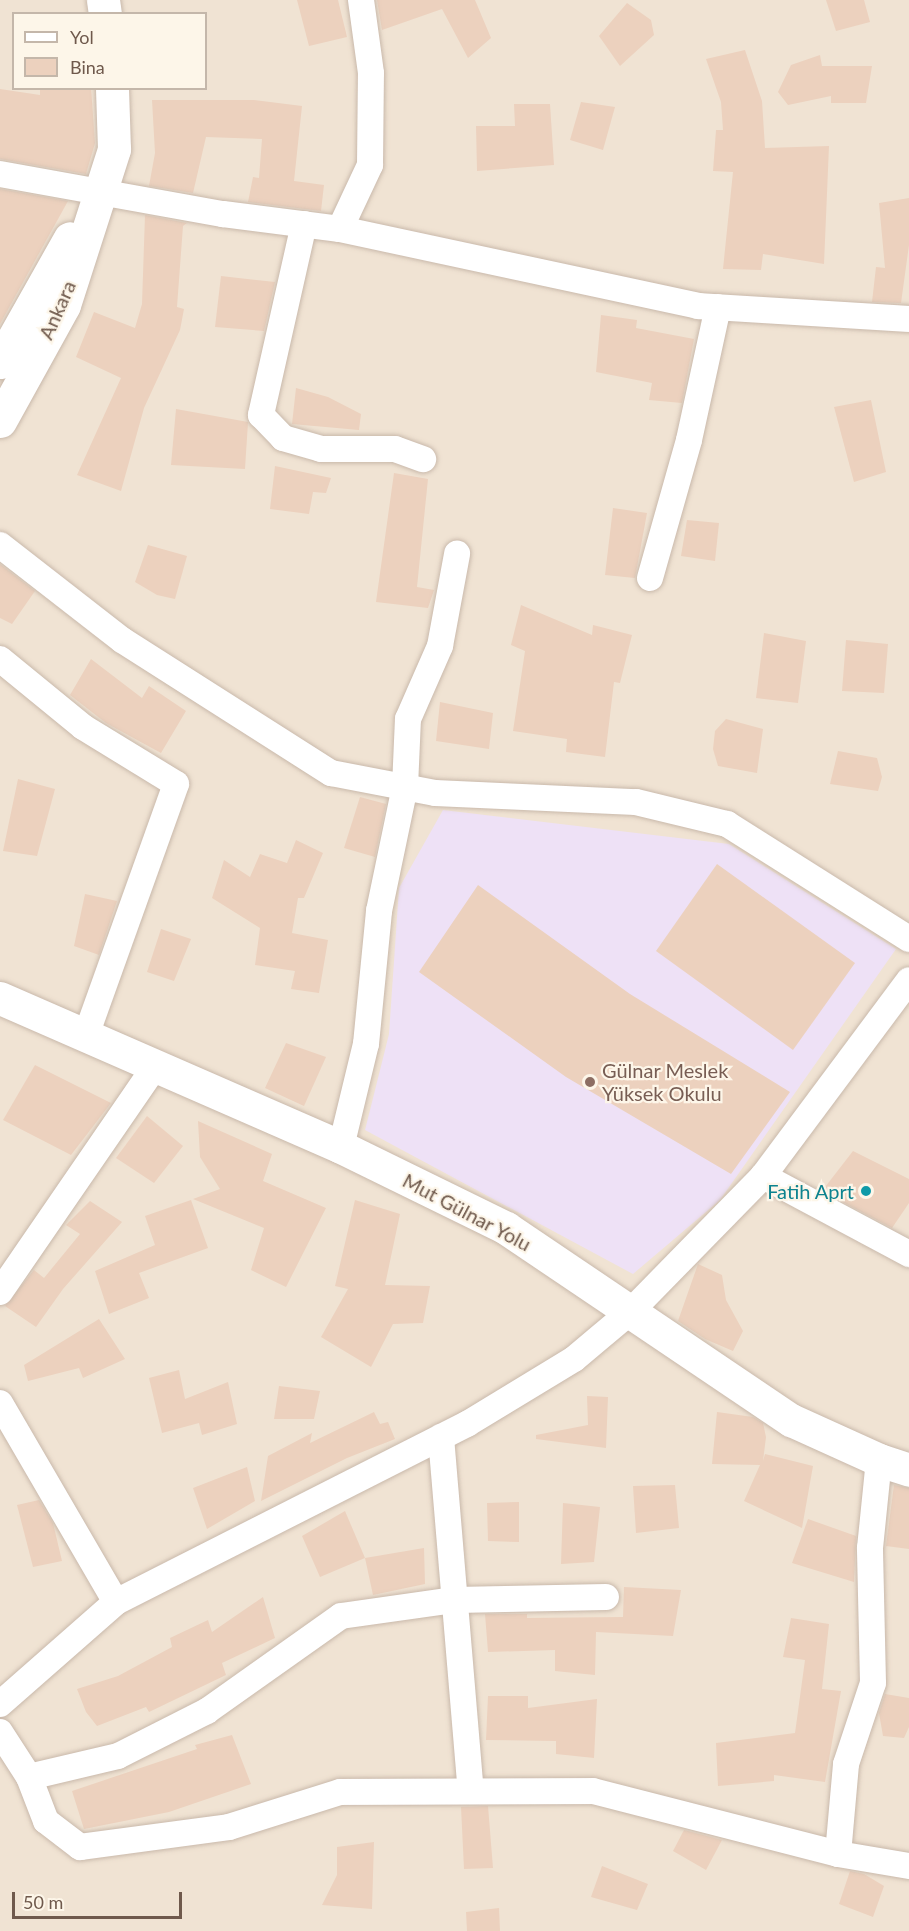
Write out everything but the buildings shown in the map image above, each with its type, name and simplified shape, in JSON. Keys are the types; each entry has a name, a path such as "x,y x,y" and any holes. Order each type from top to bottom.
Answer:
{"main road":[{"name":"Ankara","path":"0,421 64,304 97,192 114,148 112,90"},
{"name":"Ankara","path":"0,362 97,192"},
{"name":"Mut Gülnar Yolu","path":"0,998 341,1147 506,1228 791,1420 894,1465"}],"street":[{"path":"340,229 370,165 371,73 361,0"},
{"path":"0,174 97,192 340,229 718,307 909,319"},
{"path":"304,224 261,415 284,438 321,449 395,449 423,459"},
{"path":"650,578 689,440 718,307"},
{"path":"0,545 122,640 331,773 435,793 636,802 727,824 909,939"},
{"path":"341,1147 366,1044 379,911 405,787 408,719 440,646 457,554"},
{"path":"0,659 83,727 176,784 86,1035"},
{"path":"0,1704 116,1602 441,1437 574,1359 631,1311 763,1176 909,980"},
{"path":"0,1292 156,1065"},
{"path":"763,1176 909,1254"},
{"path":"0,1403 116,1602"},
{"path":"441,1437 471,1791"},
{"path":"838,1854 846,1764 873,1683 870,1548 894,1465"},
{"path":"29,1777 118,1756 207,1711 341,1616 455,1600 606,1597"},
{"path":"0,1732 29,1777 46,1821 80,1847 229,1827 340,1792 593,1791 838,1854 909,1866"}],"shaded area":[{"path":"0,0 909,0 909,1931 0,1931"},
{"name":"Gülnar Meslek Yüksek Okulu","path":"443,810 729,844 896,949 720,1200 633,1274 365,1130 389,1034 399,888"}],"place":[{"name":"Gülnar Meslek Yüksek Okulu","path":"590,1082"},
{"name":"Fatih Aprt","path":"866,1191"}]}
